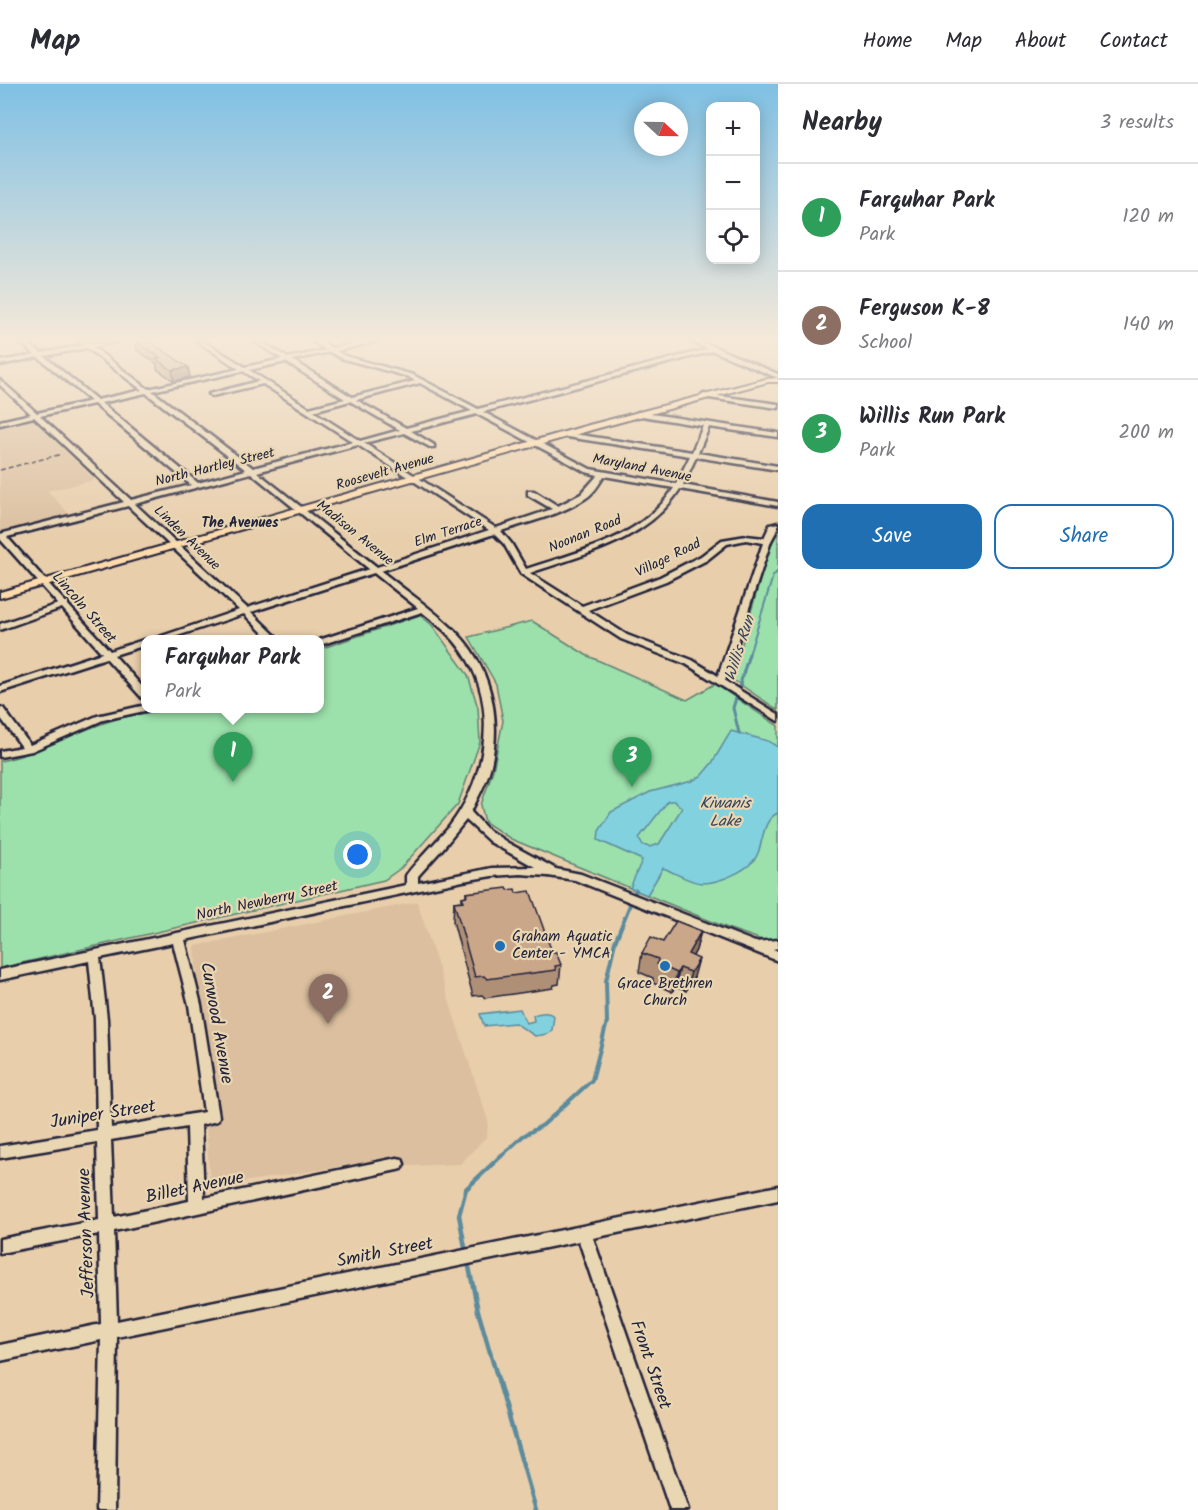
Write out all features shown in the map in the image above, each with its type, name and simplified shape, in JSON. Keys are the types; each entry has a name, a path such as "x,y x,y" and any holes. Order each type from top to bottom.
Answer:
{"main road":[{"name":"Roosevelt Avenue","path":"0,595 662,408"}],"street":[{"name":"Linden Avenue","path":"29,408 272,635"},
{"path":"0,423 73,408"},
{"path":"101,408 196,485"},
{"name":"Madison Avenue","path":"169,408 375,569 466,646 489,701 492,726 483,776 465,812 446,839 412,875 412,888"},
{"path":"304,408 496,531 507,543 524,572 624,638 689,662 778,718"},
{"path":"308,410 319,408"},
{"path":"365,408 432,446"},
{"name":"Maryland Avenue","path":"470,408 577,466 601,475 778,504"},
{"name":"North Hartley Street","path":"1,537 495,408"},
{"path":"638,414 778,435"},
{"name":"Noonan Road","path":"524,572 630,532 665,506 695,455 707,424"},
{"path":"567,435 778,468"},
{"name":"Elm Terrace","path":"167,635 496,531 558,509 584,496 593,488 601,475"},
{"path":"531,493 558,509"},
{"path":"725,683 766,541 773,527 778,525"},
{"name":"Lincoln Street","path":"1,537 65,604 141,692"},
{"name":"Village Road","path":"581,609 663,579 704,558 725,542 746,538 766,541"},
{"path":"0,627 65,604"},
{"path":"324,641 424,609"},
{"path":"0,689 141,644"},
{"path":"0,754 28,749 89,722 141,709"},
{"path":"0,710 28,749"},
{"path":"465,812 477,827 495,842 555,871"},
{"name":"North Newberry Street","path":"0,975 490,872 555,871 647,904 778,956"},
{"name":"Curwood Avenue","path":"178,937 195,1005 212,1117"},
{"path":"753,946 778,944"},
{"name":"Jefferson Avenue","path":"94,955 100,1019 109,1329 106,1510"},
{"name":"Juniper Street","path":"0,1152 92,1136 104,1137 212,1117"},
{"path":"194,1119 197,1207"},
{"name":"Billet Avenue","path":"0,1246 106,1226 397,1164"},
{"name":"Smith Street","path":"0,1353 778,1193"},
{"name":"Front Street","path":"584,1233 679,1510"}],"shaded area":[{"path":"33,419 95,480 48,491 70,515 0,533 0,427"},
{"path":"417,902 488,1121 487,1136 460,1164 410,1166 395,1158 210,1187 195,946"}],"green space":[{"path":"778,530 778,710 732,679 773,534"},
{"path":"420,615 432,625 468,675 478,708 480,742 458,804 401,868 384,880 0,968 0,761 31,752 89,728 145,713 324,713 324,648"},
{"path":"532,621 586,655 687,700 715,684 778,726 778,940 762,940 730,929 511,839 485,822 481,805 493,770 503,721 496,684 469,637"}],"water":[{"name":"Kiwanis Lake","path":"731,731 768,741 778,747 778,813 766,825 755,859 742,870 717,881 697,883 663,868 647,895 630,888 642,860 598,840 599,831 611,812 650,792 692,781 701,776 712,763","holes":["668,801 674,801 682,808 659,844 649,847 643,845 639,838"]},
{"path":"520,1009 526,1023 534,1021 533,1015 551,1014 554,1016 552,1030 548,1034 535,1036 515,1023 484,1026 480,1014"}],"building":[{"name":"Graham Aquatic Center - YMCA","path":"507,888 508,890 515,889 516,893 530,891 552,952 556,952 561,965 555,966 556,970 487,979 484,976 475,977 454,902 464,901 462,897 467,896 466,893"},
{"path":"676,921 701,931 688,954 699,959 691,972 680,968 677,973 657,964 658,959 642,953 651,937 663,942"}],"waterway":[{"name":"Willis Run","path":"749,655 773,576 778,571"},
{"name":"Willis Run","path":"739,733 733,708 749,654"},
{"path":"500,1157 523,1136 543,1125 592,1080 607,1022 606,981 615,942 636,890"},
{"path":"466,1253 459,1215 466,1189 502,1155"},
{"path":"468,1262 478,1311 536,1510"}],"railway":[{"path":"0,470 62,454"}],"place":[{"name":"Farquhar Park","path":"233,782"},
{"name":"Willis Run Park","path":"632,787"},
{"name":"Graham Aquatic Center - YMCA","path":"500,946"},
{"name":"Grace Brethren Church","path":"665,966"},
{"name":"Ferguson K-8","path":"328,1024"}],"district":[{"name":"The Avenues","path":"240,523"}]}
